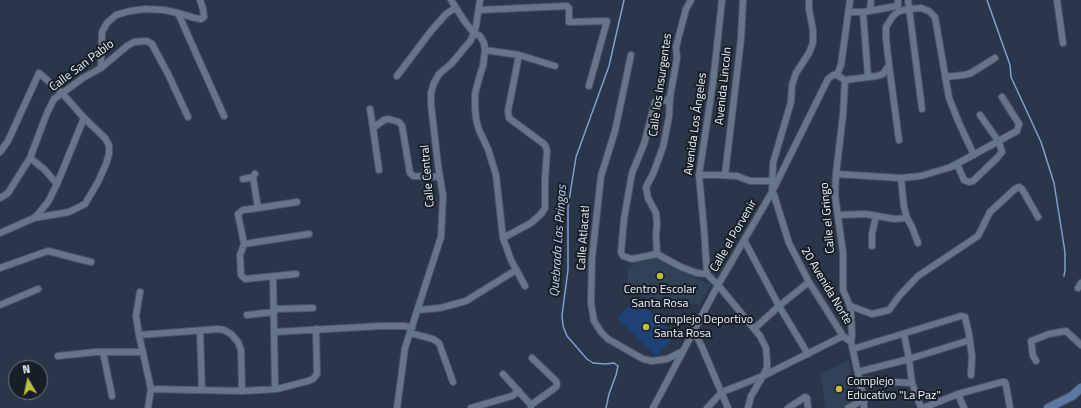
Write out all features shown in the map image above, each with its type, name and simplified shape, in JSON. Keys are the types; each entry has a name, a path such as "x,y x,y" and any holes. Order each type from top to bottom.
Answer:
{"street":[{"path":"101,68 102,32 107,23 116,15 145,9 164,10 200,19 204,17 200,0"},
{"path":"451,0 455,8 474,33 480,36 485,50 483,66 475,94 475,105 480,130 496,176 503,238 516,270 525,286"},
{"name":"Calle Central","path":"397,408 405,348 440,237 443,196 438,165 431,93 439,74 462,52 471,40 476,26 480,0"},
{"path":"530,0 530,8"},
{"name":"Calle los Insurgentes","path":"657,254 656,213 648,198 646,187 653,174 663,147 669,117 670,97 676,69 676,47 678,34 683,23 686,9 691,0"},
{"name":"Avenida Los Ángeles","path":"706,274 699,175 713,83 722,0"},
{"name":"Avenida Lincoln","path":"725,175 741,38 743,0"},
{"path":"772,192 773,163 791,102 792,85 796,73 814,43 809,0"},
{"name":"Calle el Porvenir","path":"653,408 718,285 772,192 828,79 835,75 841,65 850,0"},
{"path":"870,11 871,0"},
{"path":"849,12 863,12 896,6 898,5 898,0"},
{"path":"908,0 922,109"},
{"path":"1057,0 1063,43"},
{"path":"478,10 567,6 569,8 569,22 606,21 589,86"},
{"path":"397,76 431,31 446,14 455,8"},
{"path":"899,140 889,65 886,27 892,16 898,11 921,8 929,11 935,16 945,77 953,110 974,155"},
{"path":"863,12 868,77"},
{"path":"178,13 224,116"},
{"name":"Calle San Pablo","path":"0,198 8,193 30,158 47,112 54,99 83,78 101,68 134,42 147,41 152,44 188,117"},
{"path":"485,50 519,56 555,66"},
{"name":"Calle Atlacatl","path":"631,55 615,131 600,176 592,258 591,303 594,321 601,332 608,339 643,359 652,361 666,359 683,351"},
{"path":"503,238 531,223 542,214 545,208 546,147 509,118 508,111 519,56"},
{"path":"945,77 971,73 995,58"},
{"path":"835,75 845,80 877,76 883,74 889,65"},
{"path":"0,152 8,141 40,73 62,93 84,118 105,138 109,145 109,154 106,164 86,204 69,212 34,218 0,233"},
{"name":"Calle el Gringo","path":"845,80 835,195 843,253 843,290 850,306 852,345 864,400 864,408"},
{"path":"670,97 666,101 658,100 655,102 644,144 632,173 624,219 621,252 623,256 632,259 657,254 681,267 697,273 706,274 718,285 755,328 766,348 767,367 752,396 748,408"},
{"path":"836,174 901,178 921,176 958,164 1014,134 1019,127 1016,118 1002,97"},
{"path":"370,109 379,170"},
{"path":"958,164 964,180 968,182 973,181 1002,152 999,142 980,115"},
{"path":"34,218 48,202 57,184 84,118"},
{"path":"373,128 384,120 389,119 399,122 402,126 410,172 413,176 440,176"},
{"path":"30,158 44,169 57,184"},
{"path":"699,175 737,176 750,181 772,182"},
{"path":"243,179 254,176 258,208"},
{"path":"901,178 904,207 918,243"},
{"path":"850,306 872,314 889,310 918,276 978,236 990,212 1015,188 1020,187 1022,189 1038,217"},
{"name":"20 Avenida Norte","path":"772,192 789,243 809,282 843,336 852,345"},
{"path":"296,274 245,279 242,275 240,255 244,244 238,214 243,210 297,202"},
{"path":"838,215 856,214 894,219 907,218"},
{"path":"872,246 872,234 876,216"},
{"path":"244,244 309,234"},
{"path":"744,240 779,306 808,354"},
{"path":"0,268 48,252 91,262"},
{"path":"418,310 440,308 466,301 516,270"},
{"path":"273,276 275,389"},
{"path":"755,328 809,282"},
{"path":"0,305 38,289"},
{"path":"140,292 136,316 151,389 148,408"},
{"path":"247,315 274,310 313,308"},
{"path":"852,345 904,334 961,316 965,317 967,320 972,375"},
{"path":"274,332 404,326 432,338 439,343 453,382"},
{"path":"139,335 218,329 224,330 231,334 238,342 241,350 242,391"},
{"path":"151,389 242,391 275,389 308,381 313,379 316,374 316,329"},
{"path":"200,331 202,390"},
{"path":"1036,361 1033,356 1031,341 1049,334 1066,331 1081,345"},
{"path":"692,334 697,337 702,347 728,408"},
{"path":"904,334 912,383 922,408 958,394 1004,382 1006,385 1010,408"},
{"path":"707,408 722,392 763,376 843,336"},
{"path":"858,372 909,360 970,340"},
{"path":"58,356 103,352 143,352"},
{"path":"103,352 112,396"},
{"path":"503,374 531,406 556,387 557,384 556,381 532,358"},
{"path":"859,380 912,383"},
{"path":"1048,408 1072,396 1081,388"},
{"path":"471,408 512,396 519,391"},
{"path":"958,394 964,408"},
{"path":"788,408 805,397 808,408"},
{"path":"848,408 864,400"}],"shaded area":[{"name":"Centro Escolar Santa Rosa","path":"656,258 711,285 700,304 669,304 637,295 627,290 628,266"},
{"name":"Complejo Deportivo Santa Rosa","path":"636,298 675,336 656,356 617,318"},
{"name":"Complejo Educativo \"La Paz\"","path":"849,360 853,379 855,401 841,408 825,408 821,374"}],"waterway":[{"name":"Quebrada Las Pringas","path":"606,408 618,366 614,363 593,363 587,359 567,336 563,326 562,315 568,270 568,207 576,157 609,66 624,0"},
{"path":"987,0 1010,65 1011,77 1041,142 1054,183 1065,252 1064,276"}],"place":[{"name":"Centro Escolar Santa Rosa","path":"660,276"},
{"name":"Complejo Deportivo Santa Rosa","path":"646,327"},
{"name":"Complejo Educativo \"La Paz\"","path":"839,389"}]}
